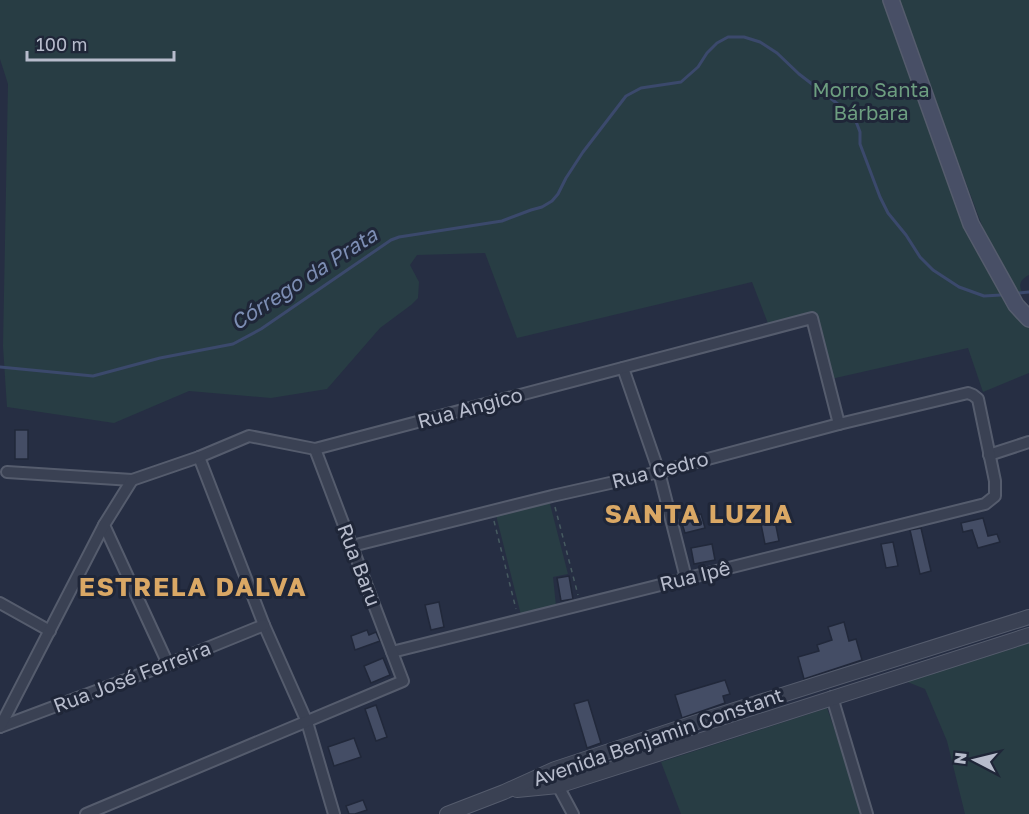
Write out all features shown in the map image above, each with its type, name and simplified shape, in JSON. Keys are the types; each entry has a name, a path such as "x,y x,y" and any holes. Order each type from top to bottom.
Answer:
{"main road":[{"path":"891,0 970,224 1016,305 1029,319"}],"street":[{"name":"Rua Angico","path":"132,480 199,457 249,436 315,449 812,318 839,424"},
{"path":"623,368 659,472 686,578"},
{"name":"Rua Cedro","path":"352,546 659,472 839,424 968,393 978,399 989,455"},
{"path":"989,455 1029,442"},
{"name":"Rua Baru","path":"307,722 403,681 315,449"},
{"name":"Rua Ipê","path":"392,652 985,504 995,496 995,481 989,455"},
{"path":"199,457 264,625 307,722 334,814"},
{"path":"0,727 104,525 132,480 7,472"},
{"path":"104,525 168,664"},
{"path":"0,603 50,631"},
{"name":"Avenida Benjamin Constant","path":"504,792 555,769 1029,617"},
{"name":"Rua José Ferreira","path":"0,727 264,625"},
{"name":"Avenida Benjamin Constant","path":"504,792 558,786 1029,635"},
{"path":"832,697 867,814"},
{"path":"706,719 712,736"},
{"path":"86,814 307,722"},
{"path":"555,769 558,786 573,814"},
{"path":"447,814 504,792"}],"path":[{"path":"552,496 580,605"},
{"path":"491,511 519,621"}],"green space":[{"name":"Morro Santa Bárbara","path":"0,0 1029,0 1029,275 1021,282 1022,292 1016,293 1015,286 983,228 957,159 949,167 1029,322 1029,373 983,392 968,348 831,379 813,315 769,326 752,282 517,338 485,253 417,255 410,265 419,282 418,298 380,328 327,389 271,398 189,391 114,423 7,407 3,346 8,84 0,59"},
{"path":"549,500 568,574 553,577 556,606 521,615 496,515"},
{"path":"1029,640 1029,814 965,814 947,741 925,689 905,681"},
{"path":"827,708 848,768 860,814 681,814 661,762"}],"building":[{"path":"15,430 28,430 28,459 15,459"},
{"path":"701,514 705,528 685,533 681,520"},
{"path":"774,516 779,541 765,544 760,519"},
{"path":"983,518 988,536 997,534 1000,542 978,548 972,530 963,532 961,523"},
{"path":"921,528 931,571 920,574 910,530"},
{"path":"893,542 898,566 886,568 881,544"},
{"path":"712,544 715,560 694,564 691,548"},
{"path":"569,576 573,599 561,601 557,578"},
{"path":"439,602 444,627 431,630 425,605"},
{"path":"844,622 849,641 856,639 862,660 804,679 798,657 819,651 817,645 832,640 828,627"},
{"path":"367,630 369,635 376,632 380,641 355,650 351,636"},
{"path":"383,658 390,675 371,683 364,666"},
{"path":"725,680 730,694 723,696 725,703 682,718 675,695"},
{"path":"588,700 601,743 587,748 574,704"},
{"path":"376,705 387,737 376,741 365,709"},
{"path":"354,738 361,757 334,766 328,747"},
{"path":"363,800 367,810 349,814 346,806"}],"waterway":[{"name":"Córrego da Prata","path":"0,367 93,376 160,358 233,344 261,329 391,240 502,221 542,207 558,194 583,152 626,96 641,88 681,82 698,67 717,43 728,37 744,37 760,42 777,53 799,74 855,119 860,132 860,144 888,213 920,257 933,270 959,287 984,296 1001,295"},
{"path":"1019,293 1029,292"}],"district":[{"name":"SANTA LUZIA","path":"699,514"},
{"name":"ESTRELA DALVA","path":"193,587"}]}
